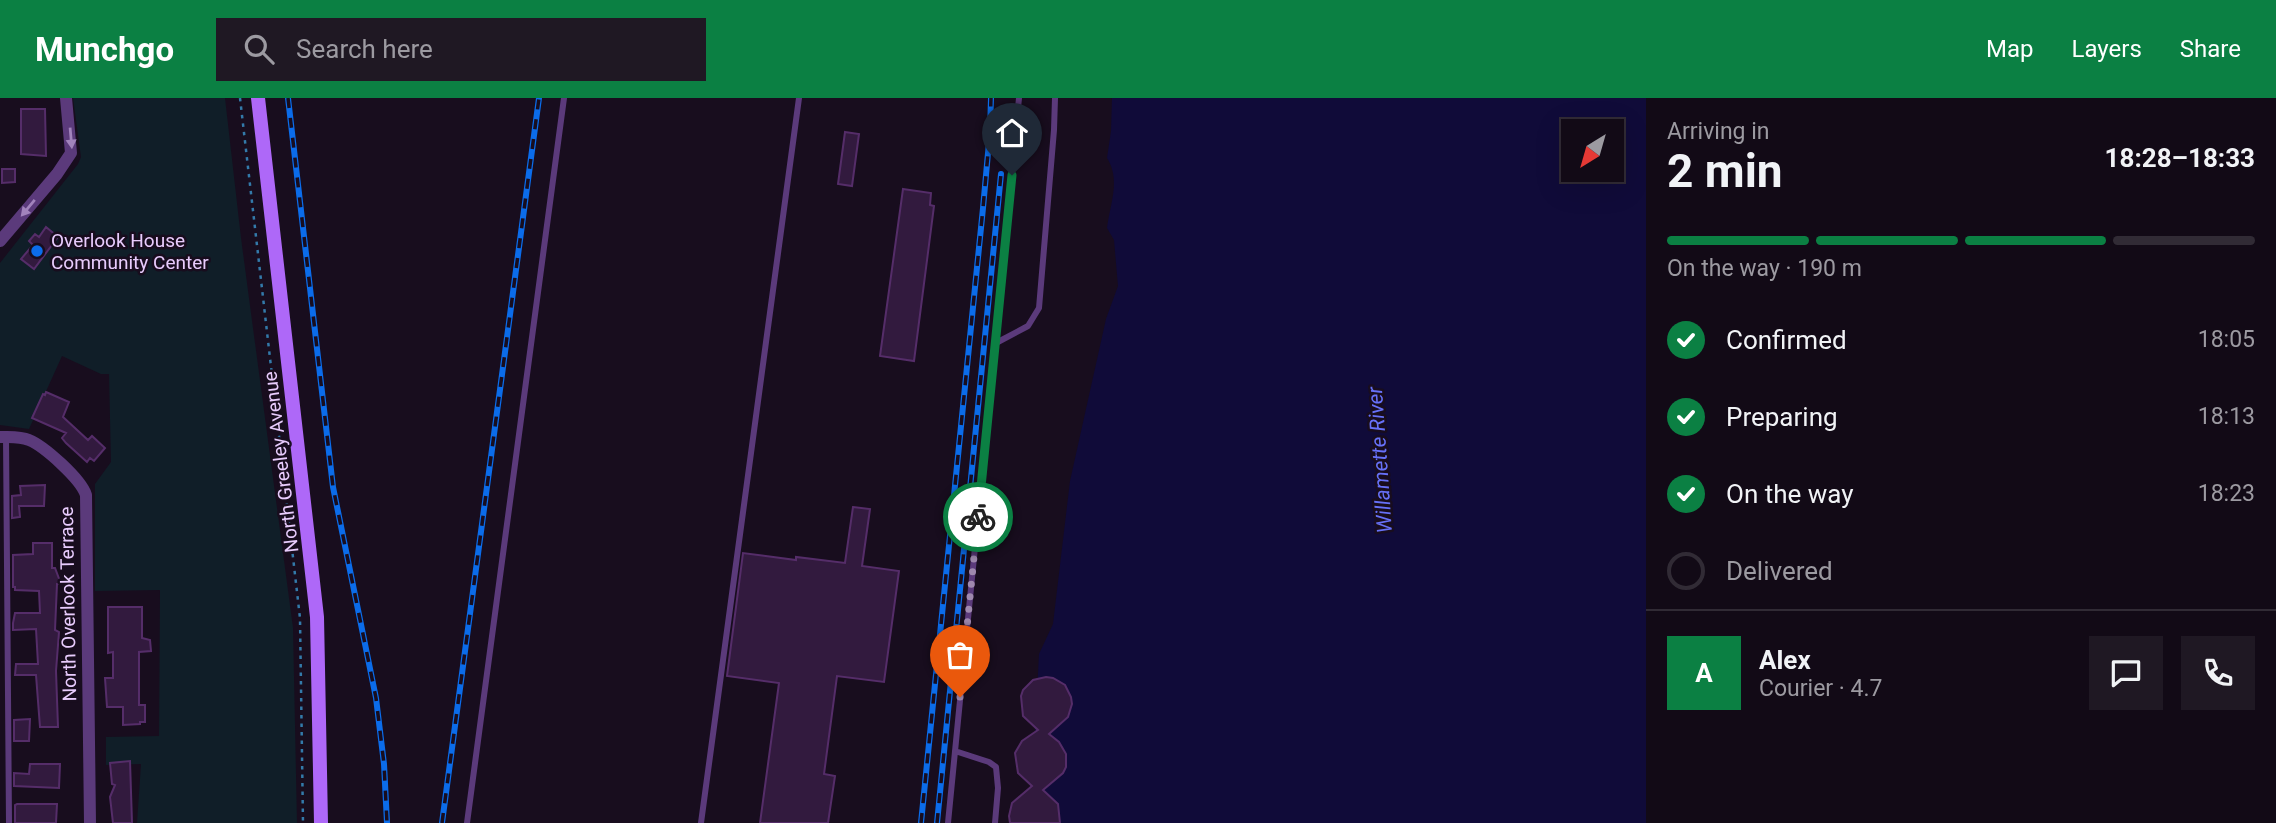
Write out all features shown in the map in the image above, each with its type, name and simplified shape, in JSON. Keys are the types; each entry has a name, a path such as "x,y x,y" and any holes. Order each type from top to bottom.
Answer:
{"main road":[{"name":"North Greeley Avenue","path":"258,98 317,617 321,823"}],"street":[{"path":"0,241 71,153 66,98"},
{"name":"North Overlook Terrace","path":"3,437 21,438 42,447 80,483 86,495 90,823"}],"lane":[{"path":"467,823 564,98"},
{"path":"701,823 799,98"},
{"path":"948,823 1019,98"},
{"path":"996,344 1028,326 1039,308 1055,98"},
{"path":"3,437 9,823"},
{"path":"955,751 989,762 996,767 998,788 995,823"}],"path":[{"path":"240,98 300,618 303,823"}],"shaded area":[{"path":"73,98 225,98 293,628 297,823 137,823 141,764 106,765 106,737 159,736 160,590 95,591 95,484 111,462 109,374 101,374 62,356 29,429 0,425 0,263 78,164 81,157"}],"water":[{"name":"Willamette River","path":"1112,98 1646,98 1646,823 1036,823 1033,770 1039,654 1053,624 1070,481 1106,319 1118,286 1114,240 1107,228 1114,183 1107,158"}],"building":[{"path":"21,109 45,109 46,156 21,154"},
{"path":"845,132 859,134 852,186 838,184"},
{"path":"2,169 15,169 15,182 2,183"},
{"path":"903,189 931,193 930,205 934,206 914,361 880,356"},
{"name":"Overlook House Community Center","path":"46,227 58,237 34,269 21,259 33,245 29,241 35,234 39,237"},
{"path":"46,392 69,402 63,417 88,440 92,436 105,448 94,461 90,458 87,462 66,443 62,438 66,433 32,418"},
{"path":"45,485 44,506 19,506 20,517 12,518 12,496 21,495 20,486"},
{"path":"853,507 870,509 862,566 899,571 884,682 837,676 824,774 835,776 828,823 760,823 779,683 727,676 743,553 845,563"},
{"path":"33,543 52,543 52,568 55,568 61,584 57,584 55,630 59,632 56,671 58,727 40,727 36,675 15,675 16,664 38,664 36,629 13,630 15,613 40,613 39,591 15,590 13,587 13,555 33,554"},
{"path":"108,607 142,607 142,638 150,640 151,651 139,652 139,705 145,705 145,722 140,724 123,725 123,707 107,707 105,678 113,678 113,652 108,653"},
{"path":"1046,677 1065,685 1072,704 1068,717 1049,734 1059,742 1066,754 1066,767 1063,773 1043,790 1058,804 1060,823 1010,823 1012,803 1032,786 1018,773 1015,753 1022,741 1038,730 1023,716 1021,696 1033,680"},
{"path":"30,719 29,741 14,741 14,720"},
{"path":"130,761 132,823 113,823 110,797 115,785 112,784 110,763"},
{"path":"30,764 60,764 59,788 14,786 14,773 29,774"},
{"path":"17,804 57,804 56,823 15,823"}],"railway":[{"path":"288,98 333,487 376,698 384,764 387,823"},
{"path":"442,823 539,98"},
{"path":"921,823 983,208 991,98"},
{"path":"937,823 1001,174"}],"way so far":[{"path":"960,697 978,517"}],"place":[{"name":"Overlook House Community Center","path":"37,251"}],"route":[{"path":"978,517 1012,175"}]}
